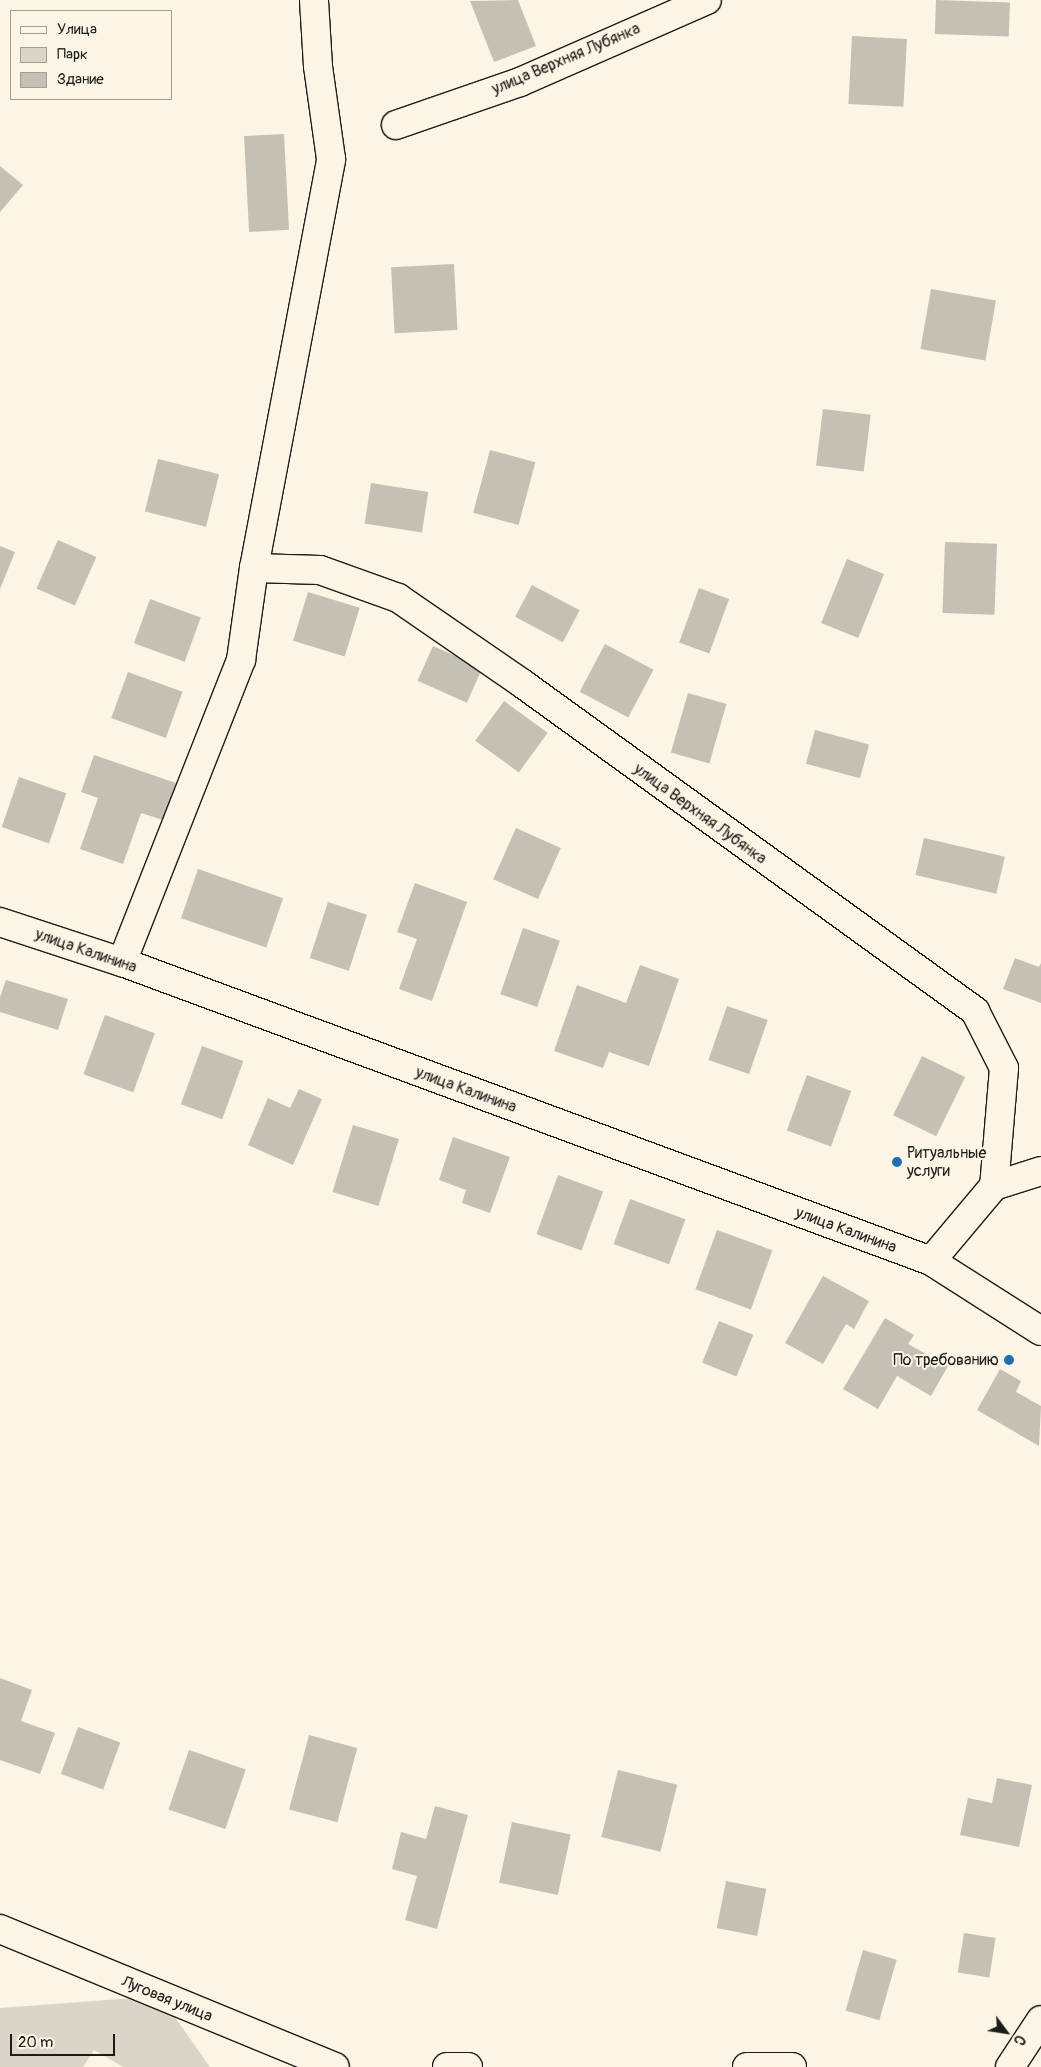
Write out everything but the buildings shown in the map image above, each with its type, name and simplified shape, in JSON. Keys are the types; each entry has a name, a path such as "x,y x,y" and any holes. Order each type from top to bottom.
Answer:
{"street":[{"path":"122,962 242,660 254,568 296,355 331,159 318,66 314,0"},
{"name":"улица Верхняя Лубянка","path":"396,125 520,82 707,0"},
{"name":"улица Верхняя Лубянка","path":"254,568 320,570 398,598 523,684 975,1011 1004,1068 994,1186"},
{"name":"улица Калинина","path":"0,922 122,962 931,1262 1041,1331"},
{"path":"931,1262 994,1186 1041,1171"},
{"name":"Луговая улица","path":"0,1929 335,2067"},
{"path":"1010,2067 1041,2020"},
{"path":"447,2067 468,2067"},
{"path":"747,2067 792,2067"}],"green space":[{"path":"160,1996 210,2067 123,2067 94,2050 83,2067 0,2067 0,2008"}],"place":[{"name":"Ритуальные услуги","path":"897,1162"},
{"name":"По требованию","path":"1009,1360"}]}
